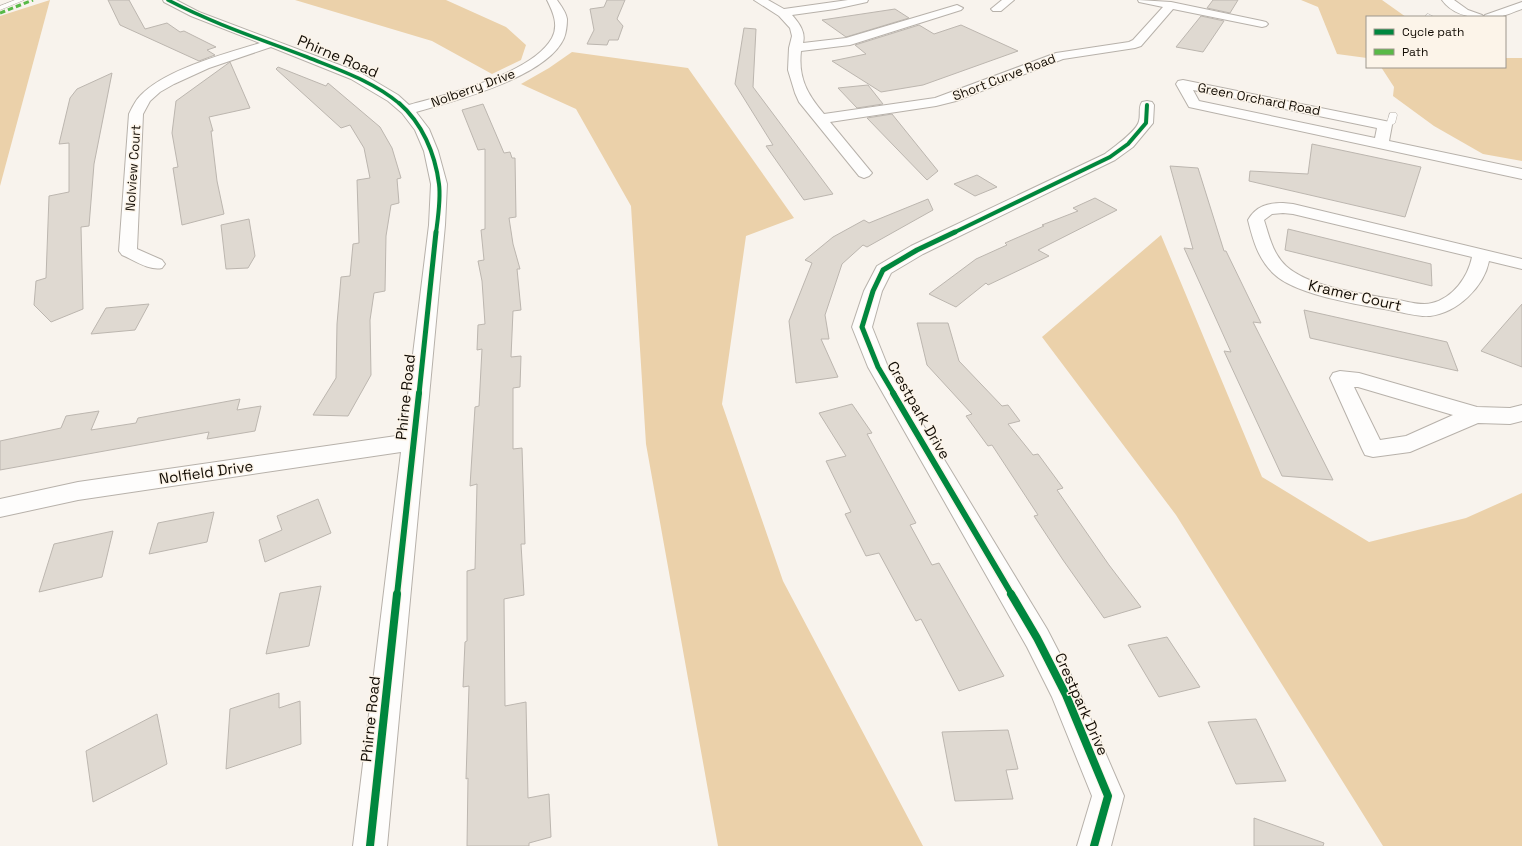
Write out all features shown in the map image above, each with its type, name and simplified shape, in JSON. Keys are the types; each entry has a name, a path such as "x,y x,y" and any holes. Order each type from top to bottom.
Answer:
{"street":[{"name":"Phirne Road","path":"168,0 195,14 356,76 393,98 407,110 422,130 431,151 439,184 439,209 413,442 364,845"},
{"name":"Nolberry Drive","path":"407,110 469,92 497,81 524,69 548,52 556,41 561,30 561,20 552,0"},
{"path":"759,0 782,13 794,25 798,33 794,65 798,88 804,99 864,172"},
{"path":"782,13 835,6 864,0"},
{"path":"997,9 1009,0"},
{"path":"1143,0 1262,24"},
{"path":"1447,0 1464,12 1475,16"},
{"name":"Short Curve Road","path":"820,119 936,102 1060,56 1132,45 1137,43 1171,5"},
{"path":"1493,16 1522,5"},
{"path":"795,48 846,42 870,36 957,8"},
{"name":"Nolview Court","path":"156,264 128,251 136,114 145,98 160,86 184,74 272,43"},
{"name":"Green Orchard Road","path":"1381,143 1389,120 1183,84 1194,104 1522,174"},
{"name":"Crestpark Drive","path":"1094,846 1108,796 1066,695 1037,638 878,367 862,328 873,292 883,270 917,250 1110,157 1128,144 1146,123 1147,105"},
{"name":"Kramer Court","path":"1482,254 1478,271 1458,297 1441,307 1430,310 1416,309 1324,290 1290,277 1279,270 1271,261 1256,220 1258,215 1262,212 1282,208 1293,209 1482,254 1522,264"},
{"path":"1477,415 1457,422 1410,444 1373,449 1340,378 1359,380 1477,415 1510,416 1522,413"},
{"name":"Nolfield Drive","path":"0,508 78,491 413,442"}],"lane":[{"path":"0,8 21,0"}],"shaded area":[{"path":"50,0 0,186 0,16"},
{"path":"295,0 446,0 506,27 526,45 521,60 492,74 432,41"},
{"path":"1301,0 1382,0 1405,16 1366,16 1366,58 1337,54 1318,7"},
{"path":"572,52 688,68 794,218 746,236 722,404 783,581 923,846 718,846 646,444 631,206 576,109 521,84 549,68"},
{"path":"1506,58 1522,58 1522,161 1483,154 1434,126 1393,96 1394,87 1382,68 1506,68"},
{"path":"1161,235 1262,477 1369,542 1466,518 1522,493 1522,846 1383,846 1176,515 1042,337"}],"building":[{"path":"108,0 129,0 145,29 167,23 180,32 184,31 216,47 207,50 215,55 199,61 120,25"},
{"path":"607,0 625,0 617,19 623,26 618,40 609,40 607,45 587,44 594,30 590,9 604,7"},
{"path":"1213,0 1238,0 1230,13 1207,8"},
{"path":"895,9 909,18 846,37 822,20"},
{"path":"1201,16 1224,21 1203,52 1176,47"},
{"path":"919,25 934,34 961,25 1018,51 923,85 881,92 832,61 866,54 855,45"},
{"path":"744,28 756,29 753,87 833,194 804,200 766,146 773,145 735,84"},
{"path":"230,62 250,108 209,117 213,131 211,131 217,181 224,214 182,225 173,168 178,167 172,133 176,101"},
{"path":"278,67 326,86 328,83 380,127 392,148 401,178 397,179 399,203 391,205 386,236 385,291 374,293 370,320 371,375 348,416 313,415 336,378 337,324 341,277 350,276 353,244 359,243 357,180 370,178 364,148 350,125 341,128 276,69"},
{"path":"112,73 94,164 89,226 81,227 83,309 51,322 34,305 36,281 46,278 49,196 69,192 69,143 59,144 70,98 77,89"},
{"path":"868,85 883,104 857,108 838,88"},
{"path":"483,104 504,153 510,152 512,158 515,158 516,217 509,218 513,244 520,269 517,269 521,310 513,311 511,357 521,356 520,387 513,388 513,449 522,448 525,544 521,544 524,595 504,599 505,706 526,702 528,798 549,794 551,837 529,843 529,846 467,846 468,778 466,779 469,686 463,687 465,642 467,641 467,571 475,569 477,484 470,486 475,407 479,406 482,349 477,350 478,325 485,324 482,281 478,261 484,260 481,230 485,229 485,149 478,150 462,110"},
{"path":"892,114 938,171 927,180 867,118"},
{"path":"1312,144 1421,167 1405,217 1249,181 1250,171 1308,174"},
{"path":"1170,166 1198,168 1224,251 1226,251 1261,323 1253,322 1333,480 1282,476 1224,351 1231,352 1184,248 1193,249"},
{"path":"977,175 997,187 975,196 954,184"},
{"path":"1095,198 1117,210 1038,250 1049,256 988,285 986,283 956,307 929,294 976,259 1007,245 1005,243 1044,226 1042,225 1078,211 1073,208"},
{"path":"928,199 933,210 867,247 863,245 842,264 825,315 829,339 821,339 838,377 796,383 789,321 812,263 805,260 833,237 864,220 869,223"},
{"path":"249,219 255,256 248,268 226,269 221,225"},
{"path":"1288,229 1431,264 1432,286 1285,250"},
{"path":"149,304 135,330 91,334 106,308"},
{"path":"1522,304 1522,367 1481,351"},
{"path":"1304,310 1447,342 1458,371 1310,338"},
{"path":"917,323 948,323 959,361 1002,406 1008,405 1020,421 1008,424 1033,455 1038,454 1063,488 1057,490 1109,565 1141,607 1104,618 1034,516 1038,515 992,445 988,446 966,416 972,414 927,365"},
{"path":"240,399 237,410 261,406 255,431 207,439 209,432 0,470 0,441 61,428 66,416 99,411 91,430 136,423 138,418"},
{"path":"852,404 872,433 867,434 916,523 910,525 932,565 939,563 1004,676 959,691 921,619 916,621 879,553 866,556 845,514 851,512 826,461 846,456 819,413"},
{"path":"318,499 331,533 265,562 259,540 282,530 277,516"},
{"path":"214,512 207,542 149,554 158,523"},
{"path":"113,531 102,577 39,592 54,544"},
{"path":"321,586 309,646 266,654 280,593"},
{"path":"1167,637 1200,687 1159,697 1128,645"},
{"path":"279,693 279,708 300,701 301,744 226,769 230,709"},
{"path":"157,714 167,764 93,802 86,751"},
{"path":"1256,719 1286,781 1236,784 1208,722"},
{"path":"1008,730 1018,769 1006,770 1013,799 955,801 942,732"},
{"path":"1254,818 1324,843 1323,846 1254,846"}],"marked path":[{"path":"0,13 33,0"}],"cycle path":[{"path":"168,0 195,14 356,76 393,98 407,110 422,129 431,151 439,184 437,225 370,846"},
{"path":"1094,846 1108,796 1066,695 1037,638 878,367 862,327 873,291 883,270 917,250 1110,157 1128,144 1146,123 1147,105"}]}
